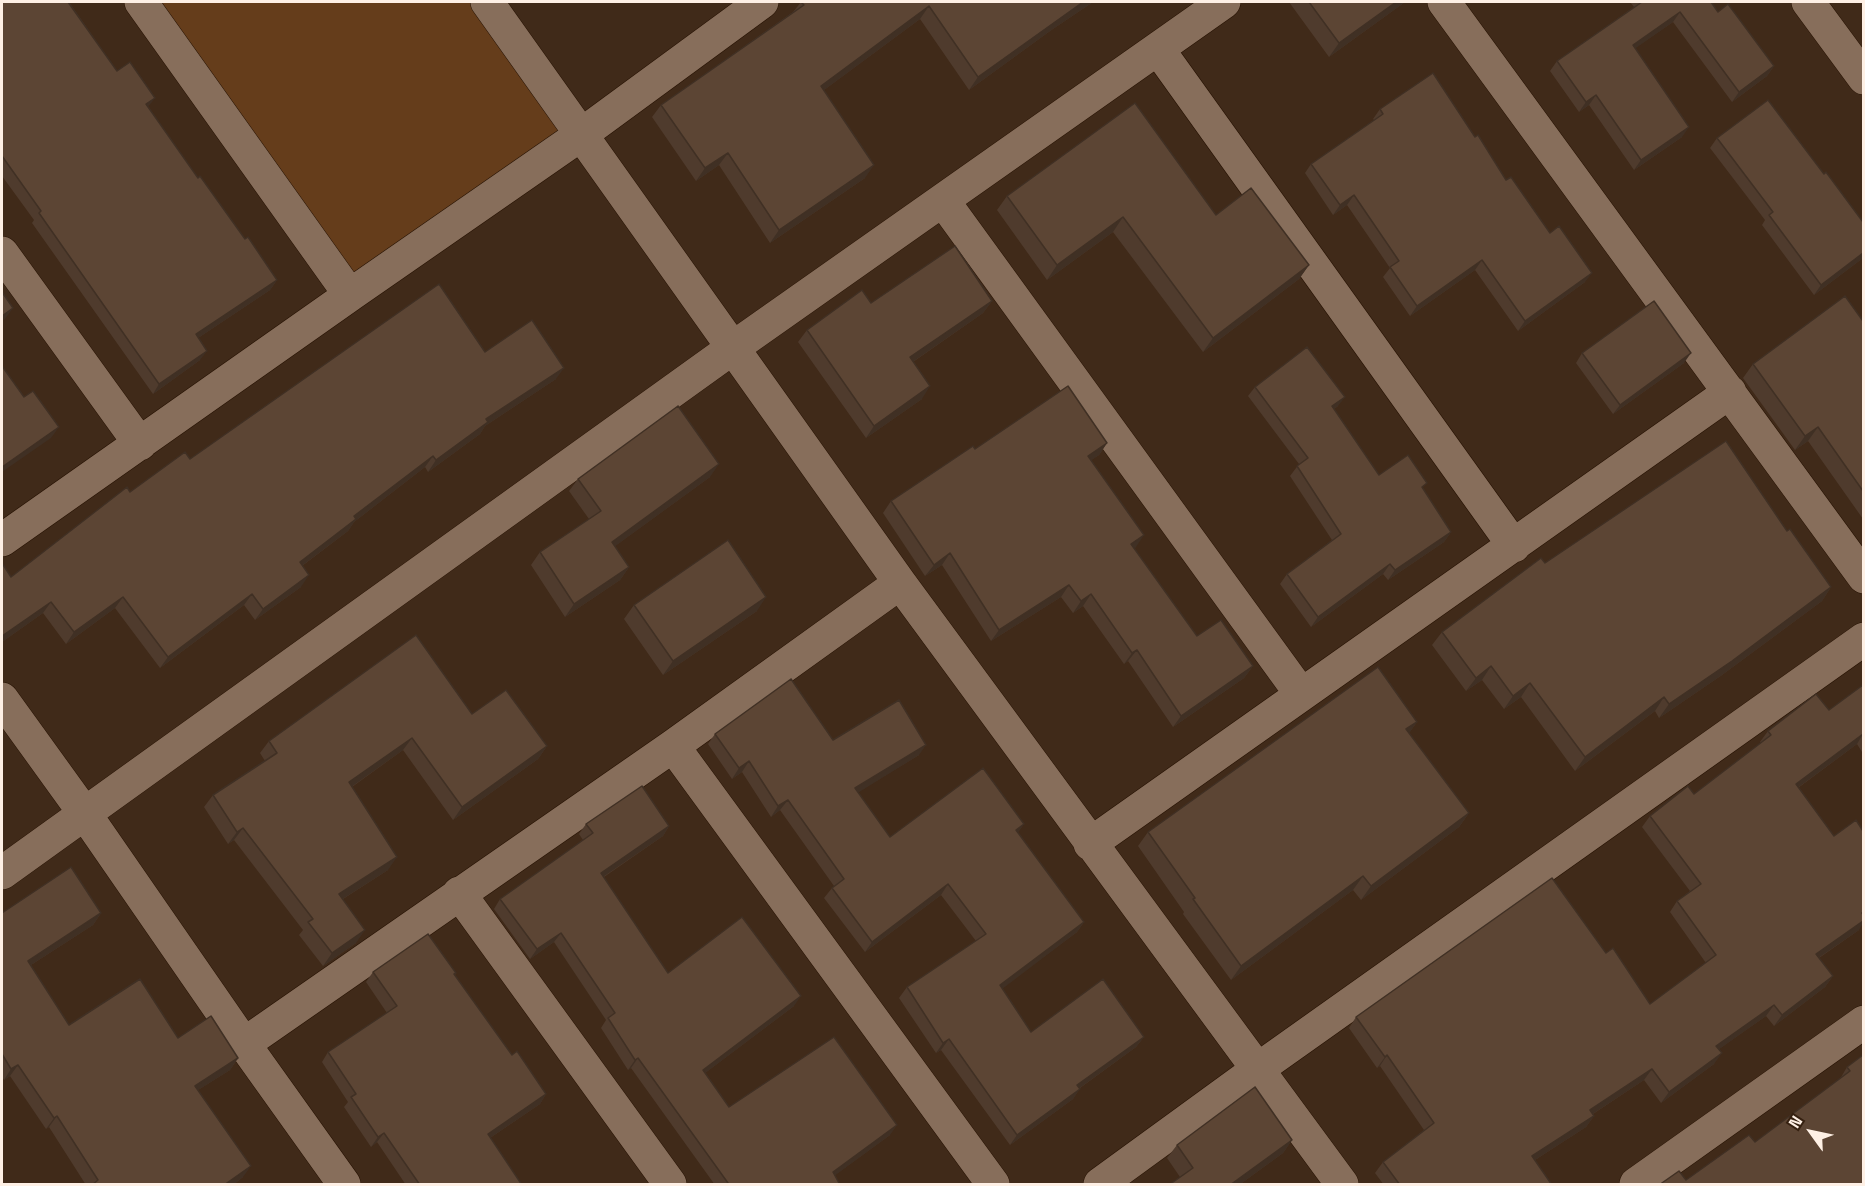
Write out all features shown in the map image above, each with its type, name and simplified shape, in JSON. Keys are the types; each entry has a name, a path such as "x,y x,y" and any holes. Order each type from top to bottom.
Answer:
{"street":[{"path":"141,2 350,295"},
{"path":"487,2 900,583 1342,1185"},
{"path":"2,540 582,134 762,2"},
{"path":"2,873 734,347 1224,2"},
{"path":"1444,2 1863,577"},
{"path":"1808,2 1863,78"},
{"path":"1158,49 1514,546"},
{"path":"944,201 1301,694"},
{"path":"2,253 140,444"},
{"path":"1090,844 1730,392"},
{"path":"244,1044 674,746 900,583"},
{"path":"1100,1185 1258,1069 1863,639"},
{"path":"2,699 344,1185"},
{"path":"674,746 993,1185"},
{"path":"459,893 670,1185"},
{"path":"1636,1185 1863,1022"}],"shaded area":[{"path":"141,2 487,2 582,134 350,295"}],"building":[{"path":"2,2 68,2 117,71 130,62 155,98 146,104 198,178 200,176 245,239 248,237 277,280 196,334 207,351 159,384 39,213 41,211 2,156"},
{"path":"801,2 1083,2 978,77 929,6 821,86 874,165 779,230 728,153 705,168 661,105 804,5"},
{"path":"1309,2 1396,2 1339,43"},
{"path":"1642,2 1711,2 1718,12 1728,4 1774,66 1739,92 1680,12 1633,45 1689,127 1641,160 1596,95 1586,102 1557,61"},
{"path":"1433,73 1475,137 1478,135 1506,180 1511,177 1550,233 1559,226 1592,273 1525,321 1482,260 1417,306 1390,267 1399,261 1354,195 1340,205 1311,164 1383,114 1380,109"},
{"path":"1768,100 1863,222 1863,253 1821,285 1769,215 1773,212 1717,138"},
{"path":"1135,103 1216,215 1251,188 1309,265 1213,338 1123,217 1057,265 1007,196"},
{"path":"955,246 992,301 910,357 930,386 874,426 807,330 862,290 871,303"},
{"path":"439,284 485,352 532,320 564,368 486,419 488,422 436,460 433,456 354,516 356,519 300,562 309,575 263,609 252,594 168,657 123,597 74,632 51,602 2,636 2,563 11,577 127,487 130,492 185,452 190,459"},
{"path":"2,292 13,308 2,316"},
{"path":"1845,296 1863,321 1863,491 1818,427 1805,436 1753,364"},
{"path":"1654,301 1691,353 1620,405 1582,353"},
{"path":"1307,347 1345,397 1332,406 1379,475 1408,455 1427,483 1422,487 1451,532 1395,570 1390,564 1318,617 1287,574 1341,534 1297,466 1308,458 1255,387"},
{"path":"2,366 24,397 33,391 59,427 2,467"},
{"path":"1068,386 1107,443 1088,456 1144,535 1131,544 1197,636 1221,620 1253,666 1181,716 1137,650 1132,653 1091,594 1081,601 1069,585 999,630 950,553 934,565 891,501 973,446 975,449"},
{"path":"678,406 719,464 612,542 629,567 574,604 540,552 601,511 578,479"},
{"path":"1726,441 1787,531 1790,529 1831,587 1732,661 1669,704 1664,697 1585,757 1530,683 1513,696 1491,666 1476,678 1442,632 1541,558 1545,563"},
{"path":"728,540 766,597 673,661 634,605"},
{"path":"416,635 472,714 506,690 547,746 462,807 412,738 349,782 397,857 339,894 365,930 332,953 308,922 313,919 243,828 237,832 213,795 277,753 269,741"},
{"path":"1378,667 1417,722 1406,729 1469,813 1371,886 1363,876 1241,966 1148,832"},
{"path":"791,679 833,740 899,700 926,745 855,788 890,837 983,768 1024,824 1016,830 1084,922 1000,985 1031,1032 1103,979 1144,1037 1077,1085 1080,1089 1017,1135 949,1039 943,1043 907,987 986,934 948,884 872,942 832,888 844,879 788,800 778,806 749,761 739,768 715,734"},
{"path":"1863,685 1863,734 1796,784 1834,836 1856,820 1863,831 1863,921 1816,954 1833,976 1782,1015 1774,1005 1716,1046 1722,1053 1669,1092 1652,1069 1590,1110 1594,1116 1532,1156 1552,1185 1400,1185 1383,1162 1434,1123 1387,1055 1385,1057 1356,1017 1552,878 1606,953 1613,948 1650,1004 1716,955 1677,901 1701,884 1650,816 1688,786 1694,794 1771,735 1768,731 1816,694 1829,710"},
{"path":"642,786 669,826 601,873 668,973 742,917 801,996 703,1070 729,1107 834,1037 897,1125 833,1172 840,1185 725,1185 728,1183 638,1058 635,1060 608,1018 615,1013 561,933 537,949 500,899 593,833 586,824"},
{"path":"71,867 101,913 28,961 69,1025 140,979 178,1038 211,1016 238,1058 195,1086 251,1166 224,1185 92,1185 98,1180 57,1116 54,1118 18,1065 11,1069 2,1054 2,913"},
{"path":"428,934 512,1055 517,1051 546,1094 488,1134 522,1185 420,1185 384,1133 378,1137 351,1097 356,1094 328,1052 397,1006 373,972"},
{"path":"1863,1055 1863,1185 1659,1185 1679,1171 1686,1180 1749,1135 1755,1142 1850,1071 1847,1067"},
{"path":"1255,1087 1292,1140 1230,1185 1169,1185 1193,1168 1177,1145"}]}
